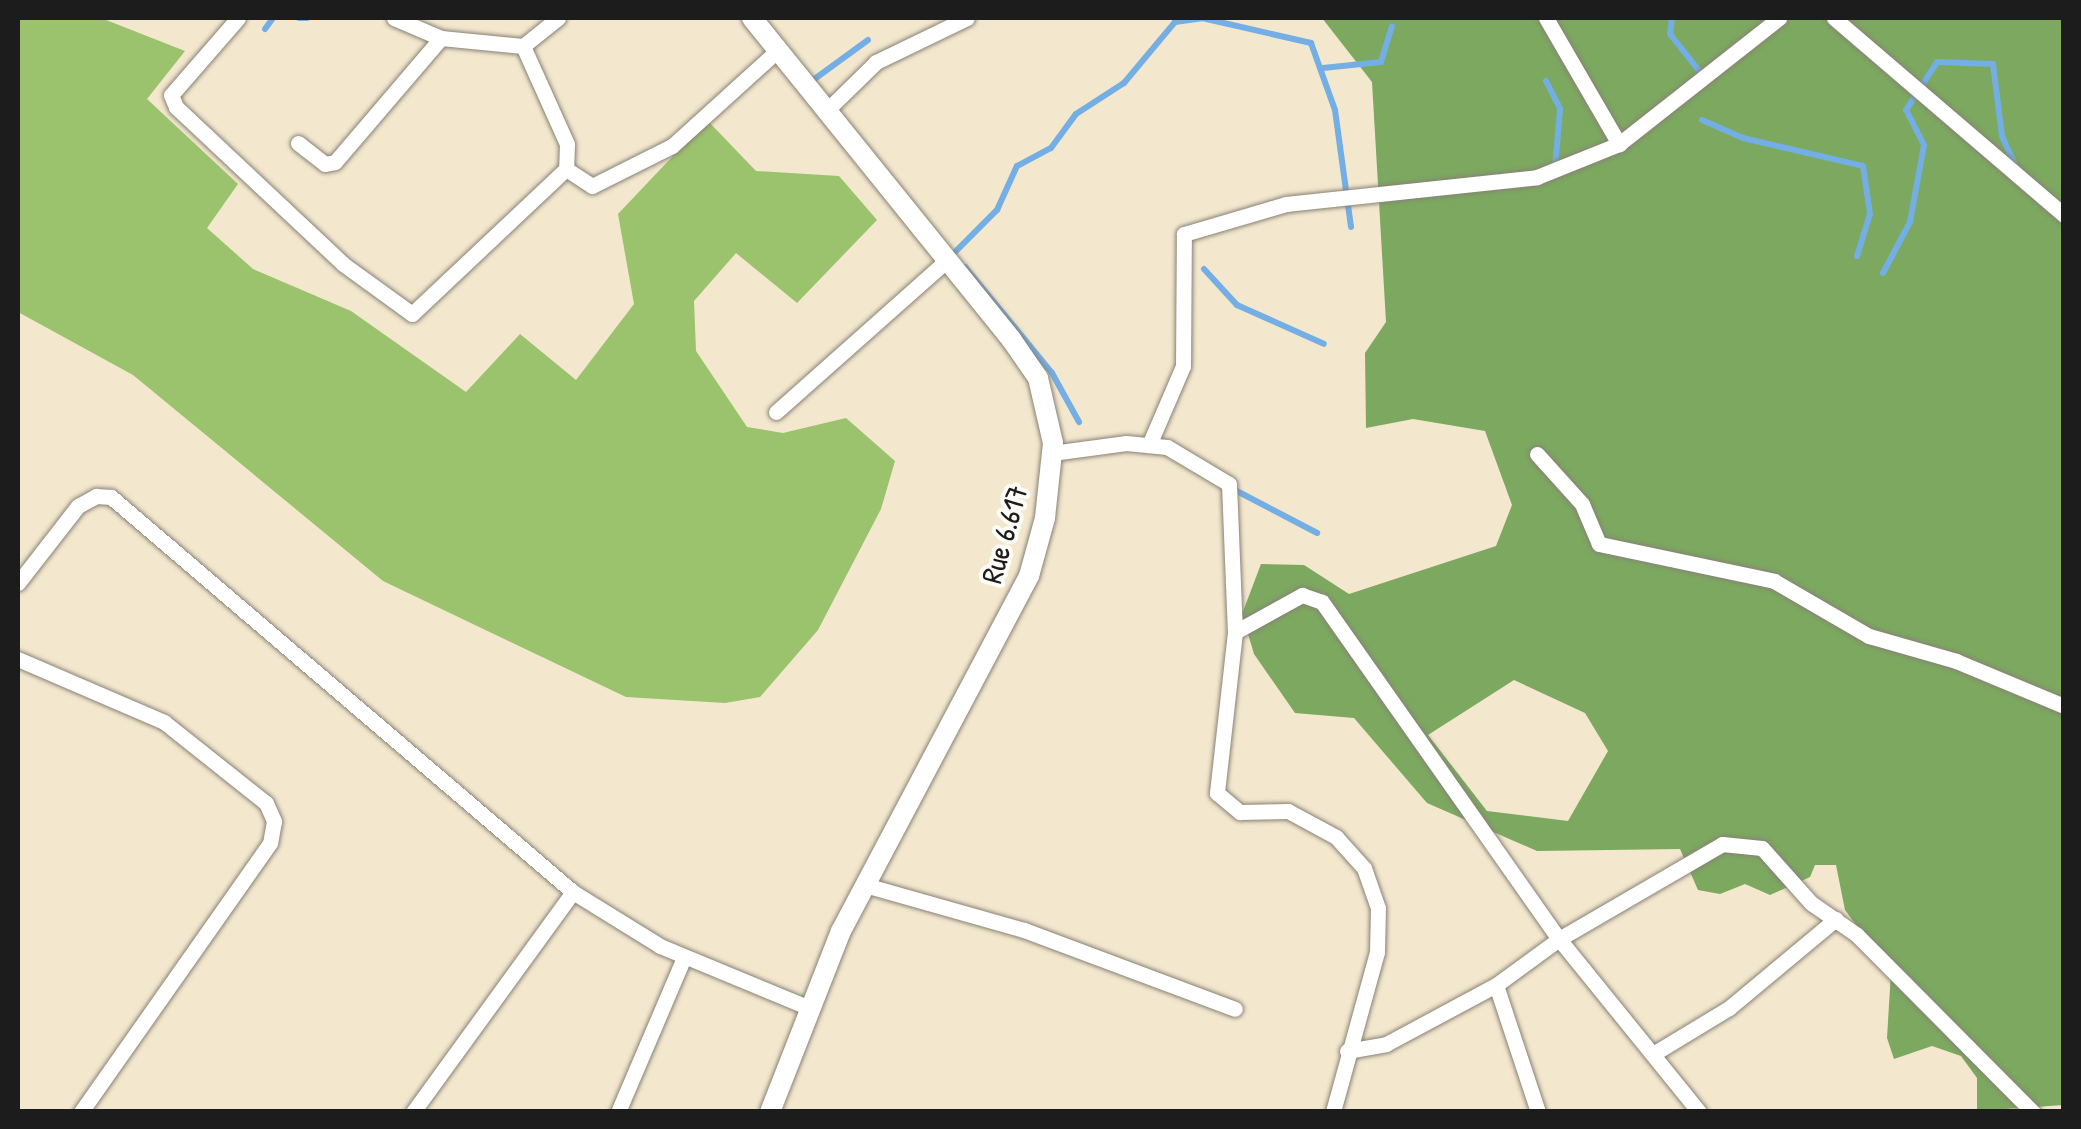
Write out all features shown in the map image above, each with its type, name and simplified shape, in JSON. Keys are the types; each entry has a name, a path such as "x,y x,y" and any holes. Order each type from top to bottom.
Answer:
{"street":[{"path":"238,18 171,95 176,107 398,310 421,312 523,204 566,169 567,144 523,46"},
{"path":"394,18 441,38 523,46 558,18"},
{"name":"Rue 6.617","path":"752,18 1038,378 1050,416 1052,453 1029,576 865,885 810,1008 770,1112"},
{"path":"826,112 876,62 967,18"},
{"path":"1546,18 1620,144"},
{"path":"1149,445 1183,366 1184,234 1286,204 1537,176 1620,144 1779,18"},
{"path":"1834,18 2064,215"},
{"path":"298,143 326,164 335,162 441,38"},
{"path":"566,169 592,186 672,146 778,50"},
{"path":"776,412 945,262"},
{"path":"1052,453 1149,445 1202,463 1230,484 1235,632 1217,793 1240,812 1288,810 1336,837 1364,868 1378,908 1378,952 1347,1051 1333,1112"},
{"path":"1537,454 1582,504 1599,544 1774,581 1869,636 1956,661 2064,706"},
{"path":"18,583 78,506 96,496 111,498 573,892 684,957 810,1008"},
{"path":"1235,632 1302,595 1322,602 1559,939 1699,1112"},
{"path":"18,659 164,722 266,803 274,821 270,843 81,1112"},
{"path":"1347,1051 1386,1044 1496,985 1559,939 1722,844 1762,848 1811,903 1836,919 1960,1033 2033,1112"},
{"path":"865,885 1024,930 1235,1008"},
{"path":"413,1112 573,892"},
{"path":"1653,1054 1729,1008 1836,919"},
{"path":"618,1112 684,957"},
{"path":"1496,985 1538,1112"}],"green space":[{"path":"18,18 101,18 185,51 147,99 238,184 207,228 253,269 351,311 466,392 520,334 576,380 634,304 618,214 707,120 756,171 839,176 877,220 797,303 736,253 694,301 696,351 747,427 783,433 846,418 895,461 881,509 818,630 760,697 725,703 626,697 383,581 133,375 18,312"},
{"path":"1322,18 2063,18 2063,1105 1977,1111 1977,1078 1961,1056 1932,1046 1894,1059 1887,1038 1891,972 1845,910 1836,865 1815,865 1810,877 1770,895 1745,884 1720,894 1698,890 1680,849 1537,851 1427,803 1354,718 1295,713 1254,654 1242,614 1261,564 1304,565 1349,594 1496,546 1512,505 1485,431 1413,419 1366,428 1365,353 1386,322 1372,82","holes":["1514,680 1585,713 1608,751 1568,821 1487,811 1428,735"]}],"waterway":[{"path":"265,29 273,18"},
{"path":"299,18 307,18"},
{"path":"952,255 997,210 1017,166 1051,148 1076,114 1124,83 1175,22 1202,18 1311,43 1335,110 1351,227"},
{"path":"1672,18 1670,34 1700,72"},
{"path":"1323,68 1381,62 1392,27"},
{"path":"809,83 868,40"},
{"path":"1883,273 1910,222 1924,145 1906,110 1937,62 1993,64 2002,136 2015,165"},
{"path":"1546,81 1560,109 1555,168"},
{"path":"1702,120 1743,138 1863,166 1870,214 1857,256"},
{"path":"965,267 1052,373 1079,422"},
{"path":"1204,269 1237,305 1324,344"},
{"path":"1233,489 1317,533"}]}
